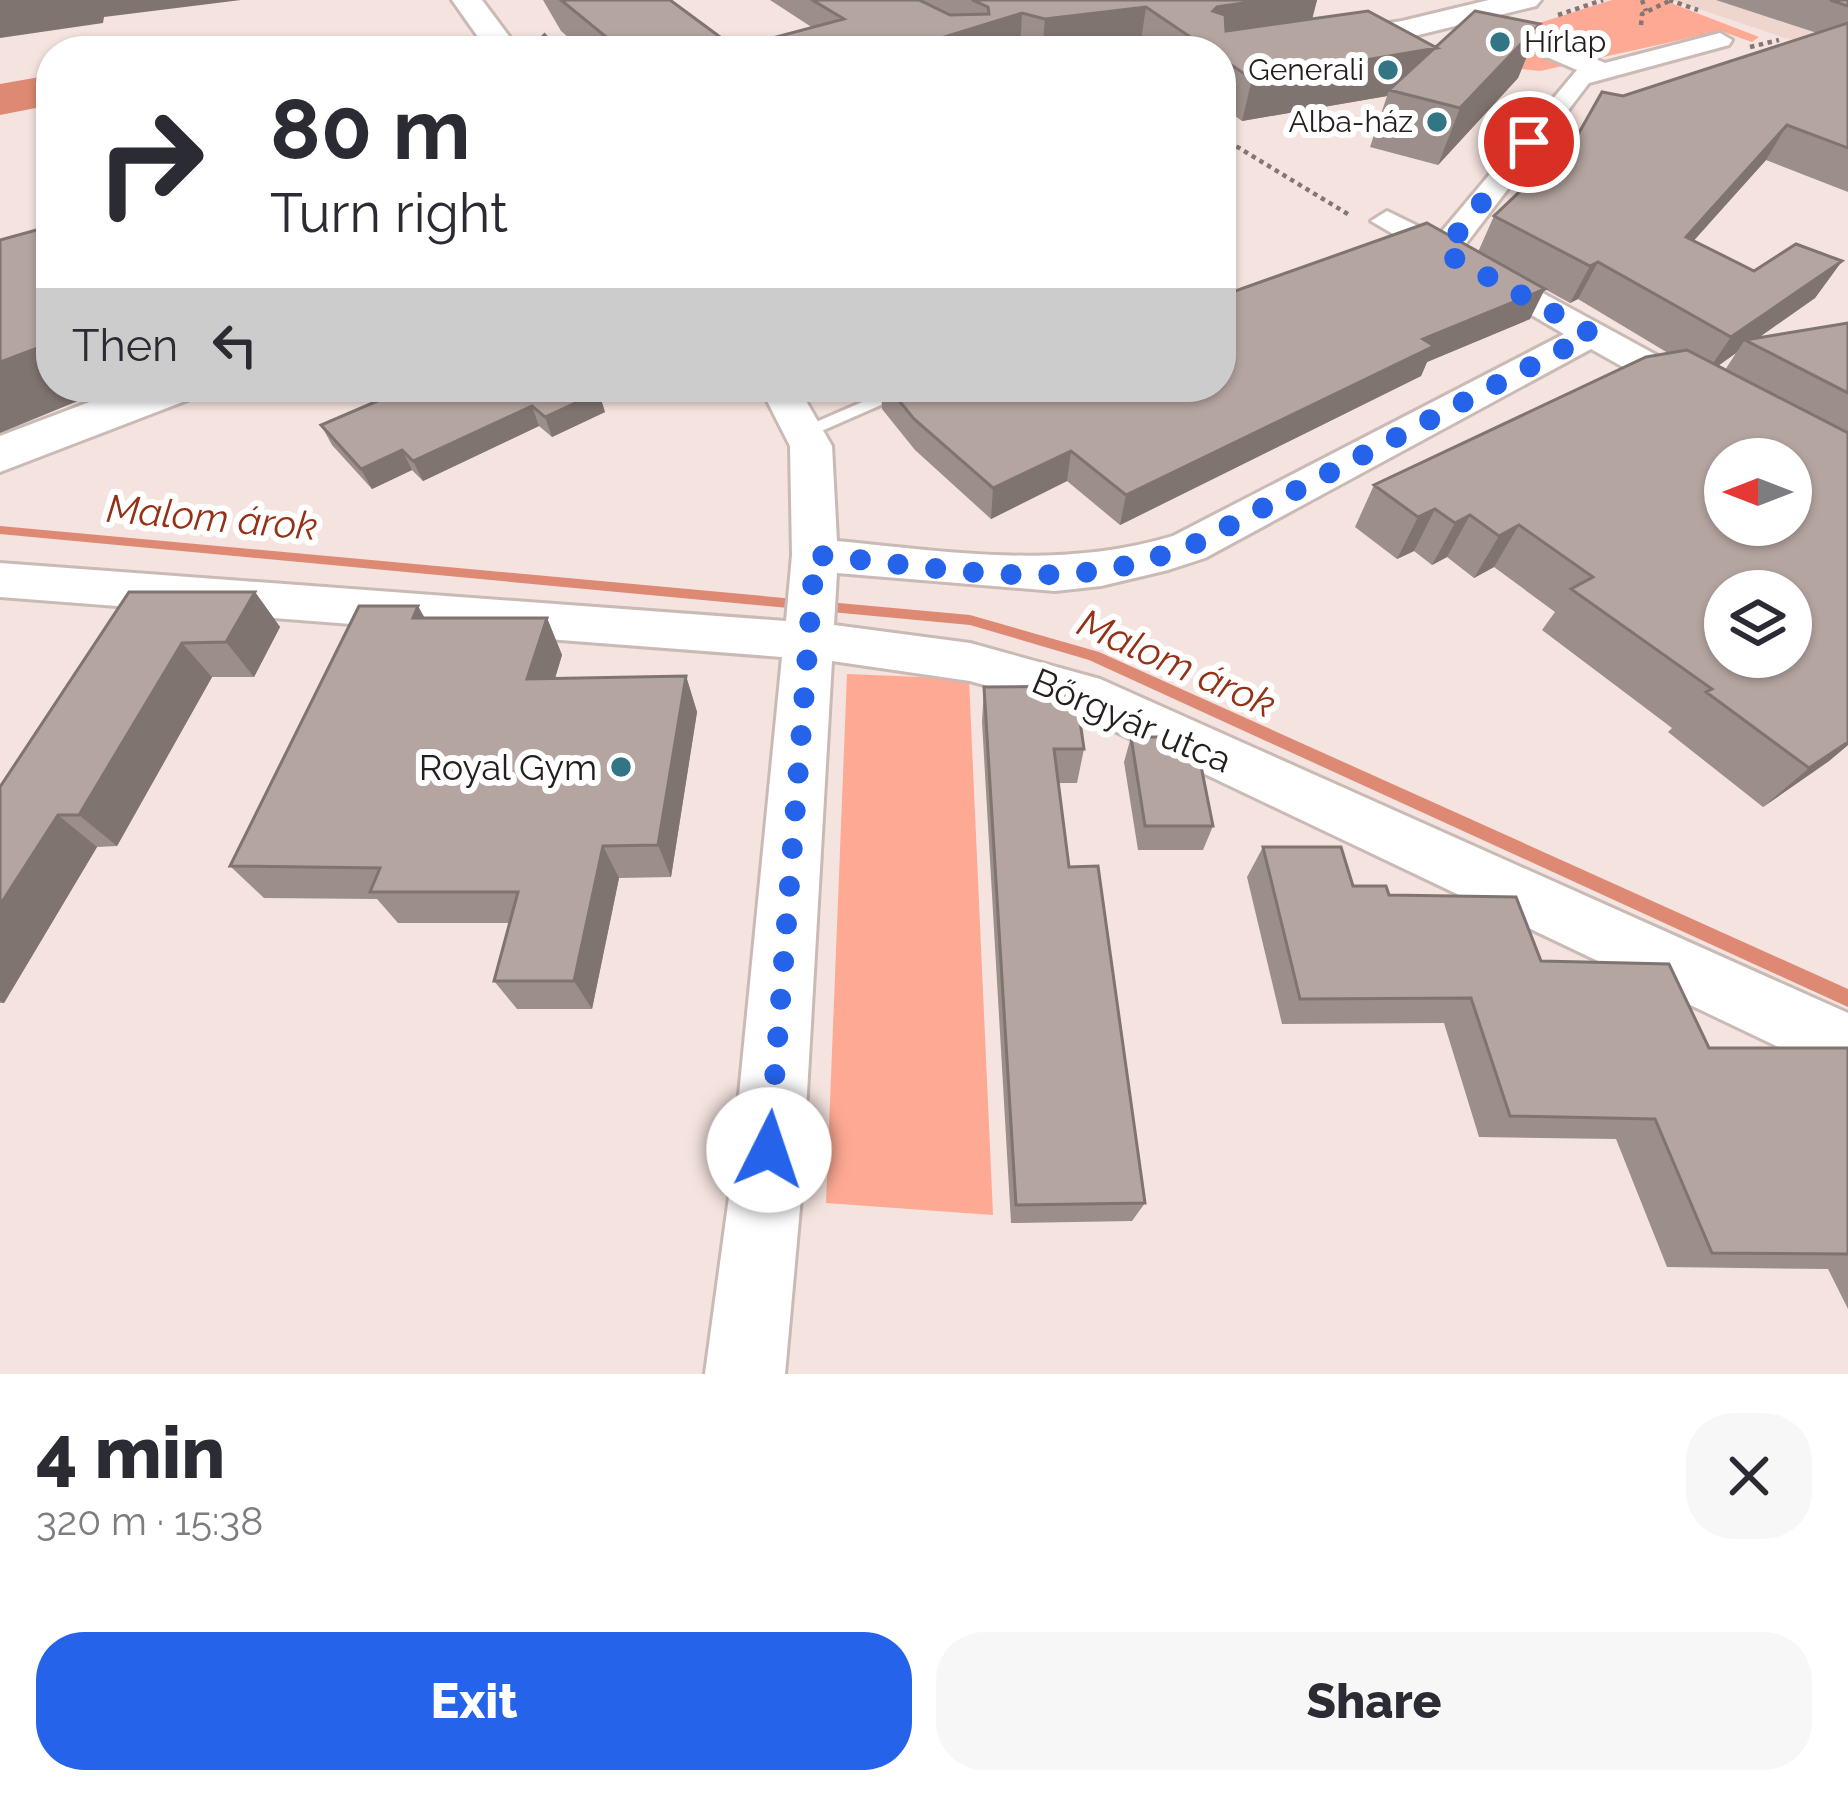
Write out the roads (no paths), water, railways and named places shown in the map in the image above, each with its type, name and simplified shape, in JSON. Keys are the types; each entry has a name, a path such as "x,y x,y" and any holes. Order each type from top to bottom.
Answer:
{"main road":[{"path":"467,0 493,36"},
{"path":"1236,56 1402,30 1526,0"},
{"path":"0,455 136,402"}],"street":[{"path":"1443,252 1580,77 1598,69 1728,45"},
{"path":"1542,46 1598,69"},
{"path":"1372,220 1443,252 1730,411"},
{"path":"811,601 1036,572 1086,573 1189,547 1592,334"},
{"path":"745,1374 765,1197 816,492 811,446 787,402"},
{"name":"Bőrgyár utca","path":"0,580 811,601 961,658 1082,693 1848,1046"}],"lane":[{"path":"802,431 875,402"}],"waterway":[{"name":"Malom árok","path":"0,530 970,620 1094,656 1848,998"}],"place":[{"name":"Hírlap","path":"1500,42"},
{"name":"Generali","path":"1388,70"},
{"name":"Alba-ház","path":"1437,122"},
{"name":"Royal Gym","path":"621,767"}]}
